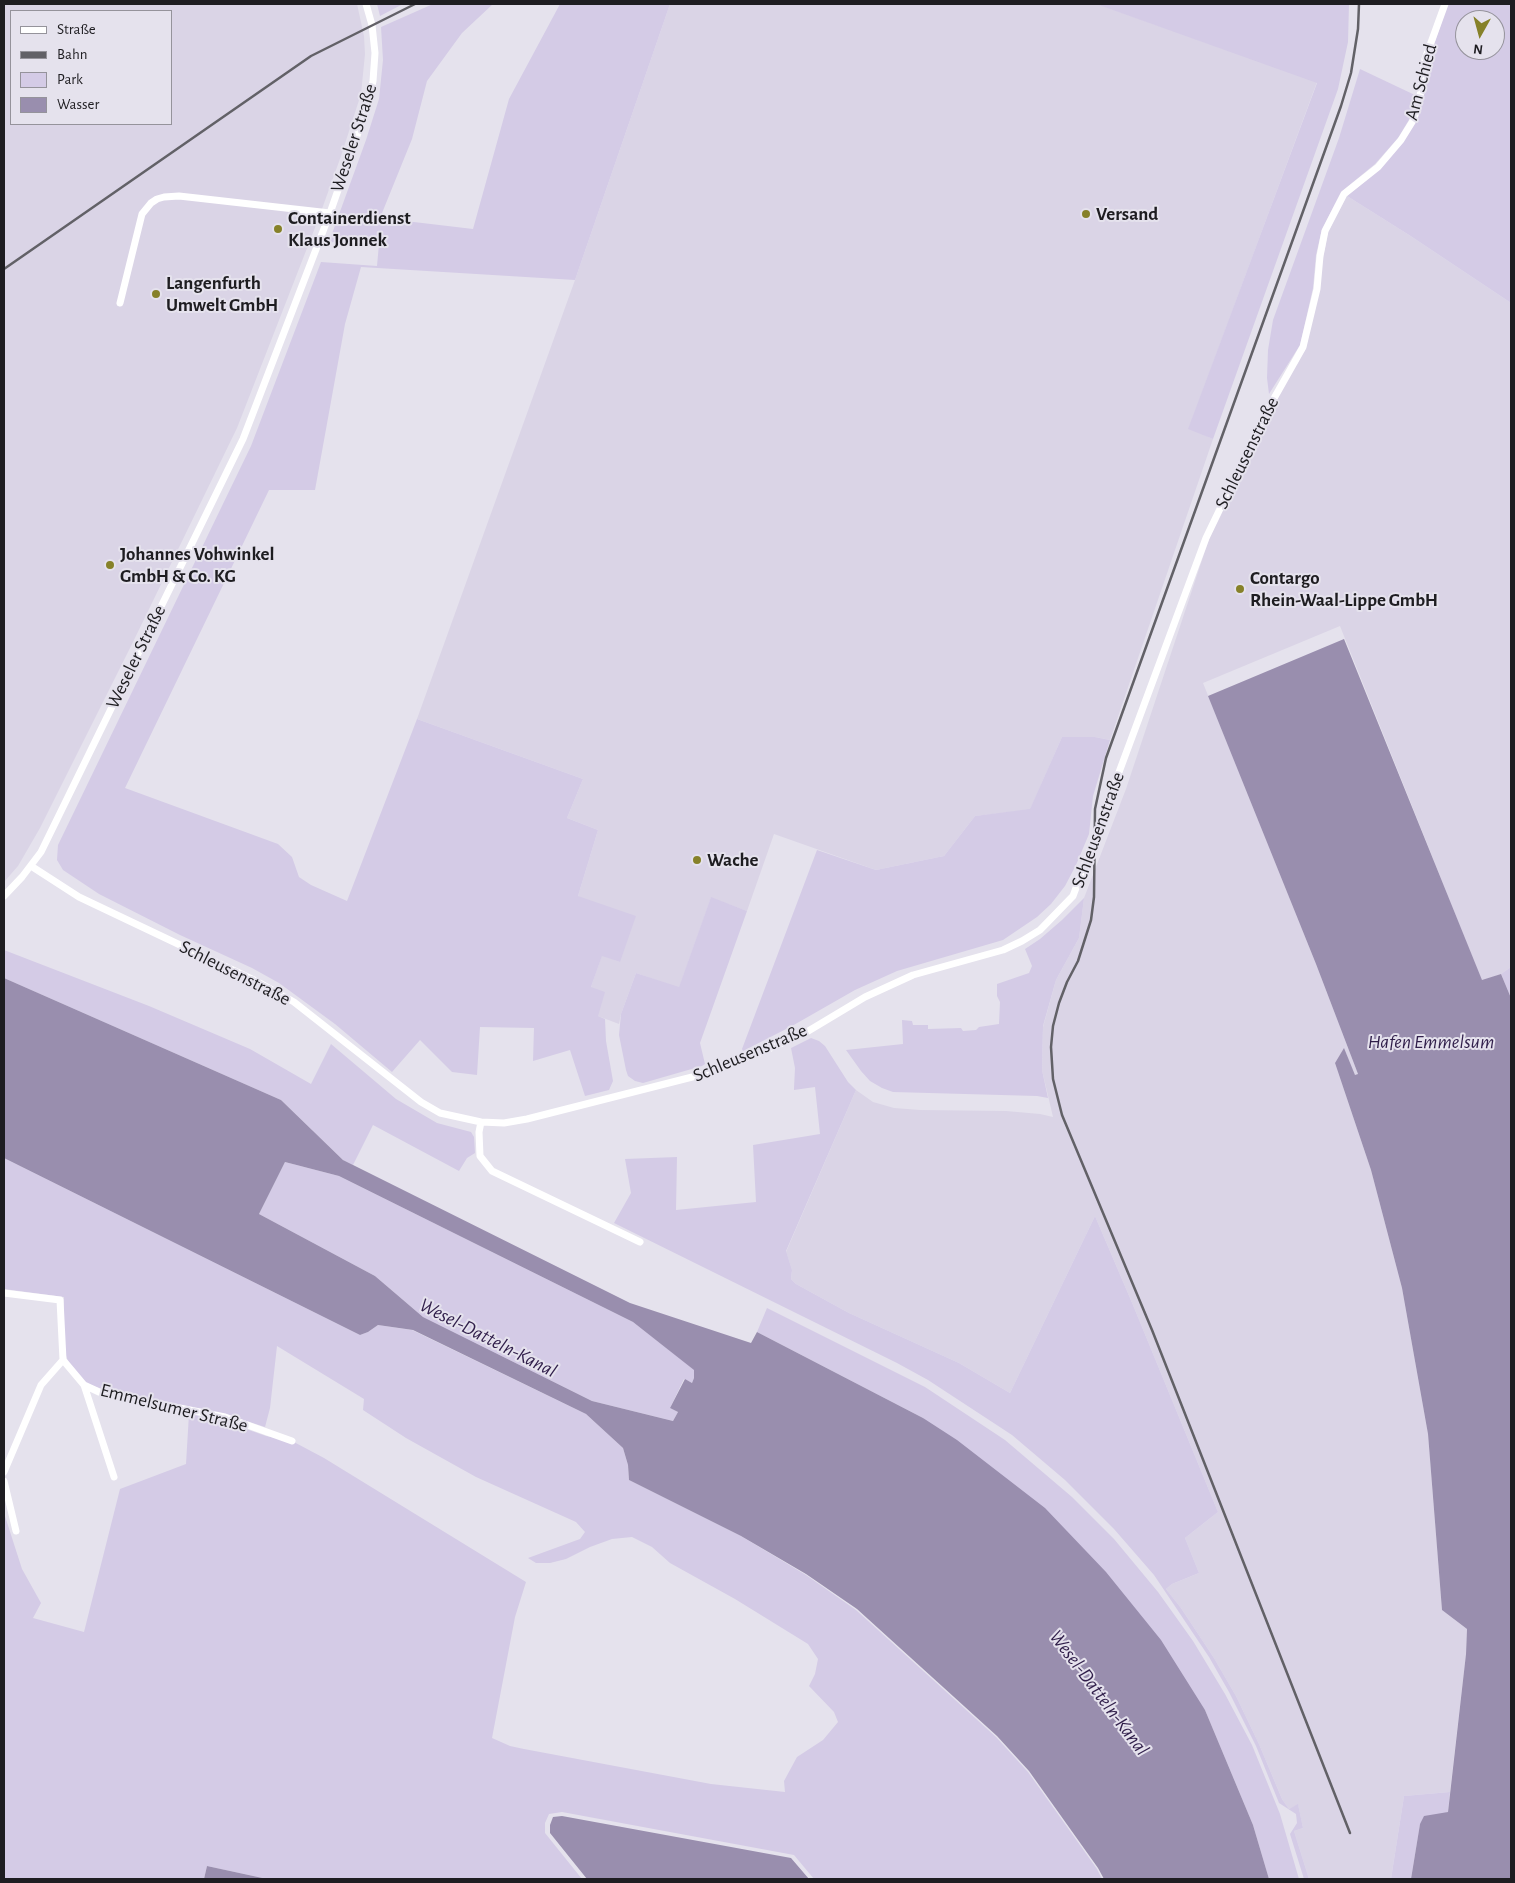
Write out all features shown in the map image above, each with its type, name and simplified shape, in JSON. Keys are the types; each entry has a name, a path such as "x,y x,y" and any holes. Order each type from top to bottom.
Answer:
{"street":[{"name":"Weseler Straße","path":"4,896 41,852 239,446 330,213 371,94 375,52 372,25 366,4"},
{"name":"Am Schied","path":"1344,194 1378,167 1401,140 1414,119 1420,96 1425,60 1445,4"},
{"name":"Schleusenstraße","path":"31,866 79,897 258,982 294,1002 421,1102 440,1113 481,1122 504,1123 527,1119 682,1081 720,1069 804,1033 865,997 914,975 1003,950 1022,942 1040,930 1073,896 1206,538 1260,424 1303,347 1317,289 1320,256 1325,231 1344,194"},
{"name":"Weseler Straße","path":"120,303 142,214 150,203 157,199 179,196 330,213"},
{"path":"481,1122 479,1132 480,1156 492,1171 640,1242"},
{"path":"4,1293 60,1300 63,1360 41,1385 4,1472"},
{"name":"Emmelsumer Straße","path":"63,1360 84,1385 114,1477"},
{"name":"Emmelsumer Straße","path":"84,1385 99,1392 225,1418 292,1441"},
{"path":"4,1482 16,1531"}],"shaded area":[{"path":"4,4 357,4 364,36 365,54 361,94 318,220 237,428 40,828 18,866 4,882"},
{"path":"670,4 1097,4 1317,82 1189,428 1213,439 1110,740 1095,737 1062,737 1030,810 975,816 944,856 876,870 774,834 747,911 711,898 679,988 636,973 619,1024 598,1016 591,987 602,955 620,962 578,896 598,830 567,818 583,779 417,719 575,280"},
{"path":"1347,196 1511,303 1511,967 1501,974 1482,981 1340,626 1203,683 1358,1074 1355,1076 1344,1049 1335,1063 1371,1170 1402,1288 1428,1434 1442,1610 1467,1629 1466,1654 1450,1792 1404,1796 1391,1879 1309,1879 1294,1831 1303,1828 1298,1805 1289,1809 1282,1799 1236,1696 1214,1658 1166,1589 1172,1584 1199,1573 1185,1538 1218,1512 1095,1216 1010,1393 959,1363 849,1313 796,1284 791,1279 792,1270 786,1252 856,1090 873,1102 894,1108 1006,1111 1053,1117 1042,1070 1043,1027 1056,980 1079,938 1084,898 1126,789 1209,539 1281,391 1306,348 1328,232"}],"green space":[{"path":"377,4 403,4 380,16"},
{"path":"433,4 493,4 462,33 427,81 412,139 380,218 473,229 509,99 560,4 670,4 575,280 361,267 345,324 315,490 269,490 125,788 278,844 292,857 299,877 311,885 347,901 417,719 583,779 567,818 598,830 578,896 636,916 620,962 602,956 591,987 605,992 598,1016 605,1019 606,1041 613,1081 609,1090 585,1096 570,1050 533,1061 534,1028 480,1027 477,1075 452,1072 420,1040 392,1072 335,1024 279,983 99,894 63,870 57,860 58,845 251,446 321,262 377,266 379,244 329,242 379,99 383,60 381,27"},
{"path":"1096,4 1349,4 1348,42 1338,89 1213,439 1188,429 1317,83"},
{"path":"1448,4 1511,4 1511,303 1347,196 1380,169 1417,119 1424,96 1429,59"},
{"path":"1360,69 1417,96 1410,118 1398,138 1375,164 1341,192 1322,229 1316,255 1313,288 1300,345 1269,394 1267,378 1268,350 1273,320 1339,138"},
{"path":"1062,737 1095,737 1110,740 1093,796 1089,834 1065,886 1051,904 1037,917 1003,940 897,971 855,990 743,1051 742,1049 817,850 876,870 944,856 975,816 1030,809"},
{"path":"711,897 747,911 700,1043 705,1064 643,1083 635,1081 628,1076 619,1035 621,1014 636,973 679,987"},
{"path":"1084,898 1079,938 1056,980 1043,1026 1042,1070 1048,1098 1037,1096 893,1092 870,1081 846,1050 903,1044 902,1020 912,1021 913,1025 928,1025 928,1029 961,1028 963,1031 999,1024 1000,1002 997,996 997,984 1029,973 1032,966 1025,949 1062,920"},
{"path":"4,950 149,1006 250,1049 311,1084 331,1044 396,1099 437,1123 471,1132 474,1137 475,1153 467,1158 459,1171 373,1125 353,1165 343,1160 281,1100 4,978"},
{"path":"1511,967 1511,998 1501,974"},
{"path":"811,1038 825,1046 848,1082 856,1090 786,1251 792,1270 791,1279 796,1284 849,1313 959,1363 1010,1393 1095,1216 1218,1512 1185,1538 1199,1573 1172,1584 1166,1589 1214,1658 1236,1696 1282,1799 1289,1809 1298,1804 1303,1828 1294,1831 1309,1879 1304,1879 1290,1834 1297,1823 1296,1814 1279,1803 1256,1746 1209,1657 1154,1575 1114,1529 1065,1480 1012,1435 928,1380 614,1223 631,1193 625,1159 677,1157 676,1210 756,1202 753,1145 820,1134 815,1087 794,1090 795,1068 791,1048"},
{"path":"4,1158 360,1335 378,1325 412,1330 586,1414 623,1448 628,1465 629,1480 741,1536 806,1575 856,1610 996,1737 1028,1772 1097,1869 1102,1879 814,1879 794,1855 562,1812 549,1814 545,1823 545,1833 582,1879 267,1879 207,1866 204,1879 4,1879 4,1513 22,1569 41,1603 33,1618 84,1632 120,1489 186,1464 189,1414 223,1421 266,1436 292,1441 324,1458 526,1582 515,1617 492,1738 510,1746 524,1749 711,1784 785,1792 784,1781 797,1757 823,1740 838,1722 834,1712 809,1686 815,1674 818,1659 808,1644 735,1599 670,1563 652,1547 632,1537 612,1539 566,1559 550,1563 536,1563 528,1558 580,1539 585,1532 576,1522 476,1477 406,1438 363,1410 364,1399 277,1346 270,1408 265,1427 231,1416 102,1389 88,1384 80,1378 69,1364 64,1350 64,1297 4,1289"},
{"path":"285,1162 339,1176 633,1322 695,1370 692,1383 684,1379 670,1408 678,1412 673,1421 592,1401 423,1317 375,1276 259,1214"},
{"path":"767,1308 925,1387 1005,1440 1072,1497 1114,1539 1158,1592 1193,1641 1225,1694 1252,1745 1280,1814 1299,1879 1269,1879 1253,1825 1205,1710 923,1418 757,1332"},
{"path":"1450,1792 1448,1812 1420,1824 1411,1879 1391,1879 1404,1796"}],"water":[{"name":"Hafen Emmelsum","path":"1344,639 1482,980 1501,974 1511,998 1511,1879 1411,1879 1420,1824 1424,1816 1448,1812 1466,1654 1467,1629 1442,1610 1428,1434 1402,1288 1371,1170 1335,1063 1344,1048 1355,1075 1358,1074 1316,964 1208,696"},
{"name":"Wesel-Datteln-Kanal","path":"4,978 281,1100 343,1160 630,1303 751,1343 757,1332 923,1418 957,1440 1045,1508 1106,1572 1161,1640 1205,1710 1253,1825 1269,1879 1104,1879 1029,1771 997,1736 857,1609 806,1574 741,1536 629,1480 628,1465 623,1448 586,1414 413,1330 378,1325 360,1335 4,1158","holes":["285,1162 339,1176 633,1322 694,1370 692,1383 685,1379 670,1408 678,1412 673,1421 592,1401 423,1317 375,1276 259,1214"]},
{"path":"562,1816 791,1858 809,1879 587,1879 550,1833 553,1817"},
{"path":"207,1866 267,1879 204,1879"}],"railway":[{"path":"4,269 311,56 415,4"},
{"path":"1350,1833 1152,1330 1062,1115 1053,1079 1051,1047 1053,1026 1059,1003 1078,961 1091,920 1094,897 1095,809 1106,758 1341,106 1351,73 1358,29 1359,4"}],"place":[{"name":"Versand","path":"1086,214"},
{"name":"Containerdienst Klaus Jonnek","path":"278,229"},
{"name":"Langenfurth Umwelt GmbH","path":"156,294"},
{"name":"Johannes Vohwinkel GmbH & Co. KG","path":"110,565"},
{"name":"Contargo Rhein-Waal-Lippe GmbH","path":"1240,589"},
{"name":"Wache","path":"697,860"}]}
